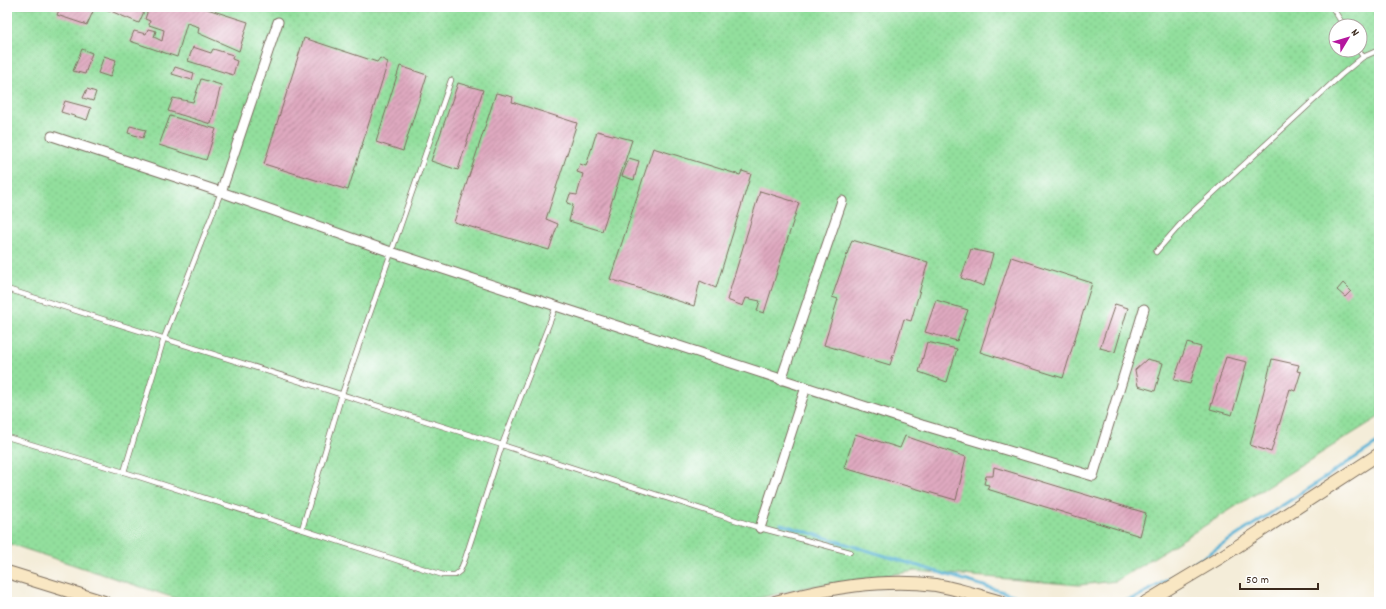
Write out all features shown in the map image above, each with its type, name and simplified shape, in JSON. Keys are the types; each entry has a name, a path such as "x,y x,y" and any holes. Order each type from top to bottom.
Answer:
{"street":[{"path":"221,192 278,22"},
{"path":"52,136 221,192 391,252 781,380 922,425 1093,476 1144,308"},
{"path":"781,380 842,201"},
{"path":"760,528 806,387"},
{"path":"1146,602 1220,557 1379,454"},
{"path":"7,572 104,602"},
{"path":"775,602 799,595 857,584 901,583 936,586 977,599 1001,602"}],"lane":[{"path":"1332,7 1339,18"},
{"path":"1368,55 1379,50"},
{"path":"1156,252 1185,219 1341,75 1362,58"},
{"path":"302,529 342,394 451,80"},
{"path":"124,472 164,338 221,192"},
{"path":"7,288 760,528 850,552"},
{"path":"7,437 124,472 443,574 455,575 460,571 502,445 556,306"}],"green space":[{"path":"7,7 1379,7 1379,417 1116,581 1079,585 915,571 808,587 742,602 187,602 7,543"}],"building":[{"path":"51,7 95,7 87,25 57,15 59,10"},
{"path":"101,7 146,7 139,23"},
{"path":"149,7 201,7 248,22 239,51 198,33 199,27 187,23 177,57 130,41 134,31 146,34 148,29 156,31 154,37 162,41 164,30 149,25 150,21 145,19"},
{"path":"304,38 377,62 380,58 388,62 348,190 264,164"},
{"path":"193,47 211,53 213,49 233,55 232,59 237,61 233,75 188,61"},
{"path":"82,49 92,53 85,74 73,71"},
{"path":"104,56 116,60 110,77 98,73"},
{"path":"400,66 427,75 403,151 376,142"},
{"path":"175,67 194,73 192,80 172,74"},
{"path":"201,79 221,85 211,124 168,111 173,98 193,102"},
{"path":"458,83 483,90 458,170 431,161"},
{"path":"87,89 96,92 93,101 83,98"},
{"path":"496,93 513,97 512,102 577,123 546,219 558,224 549,250 454,222"},
{"path":"65,101 91,108 87,120 61,112"},
{"path":"170,116 216,129 206,160 159,145"},
{"path":"130,126 146,130 143,138 128,133"},
{"path":"597,131 632,140 602,231 569,221 573,205 567,203 570,194 577,195 583,174 577,172 580,164 586,166"},
{"path":"653,148 740,175 742,171 751,174 716,288 700,281 694,306 610,279"},
{"path":"629,158 639,161 634,180 622,176"},
{"path":"760,191 799,203 764,313 757,311 760,301 746,298 743,306 727,300"},
{"path":"852,240 928,262 911,321 904,319 890,365 824,345 838,299 832,297"},
{"path":"971,249 993,254 984,286 961,278"},
{"path":"1011,257 1092,283 1063,378 980,352"},
{"path":"1343,283 1351,291 1345,297 1337,290"},
{"path":"936,300 968,310 957,341 925,332"},
{"path":"1115,304 1128,308 1115,352 1100,348"},
{"path":"927,342 957,349 947,382 919,372"},
{"path":"1187,343 1201,347 1190,384 1174,380"},
{"path":"1226,357 1247,362 1232,415 1210,409"},
{"path":"1147,359 1163,363 1155,391 1138,386 1135,370"},
{"path":"1272,359 1299,365 1297,371 1301,372 1295,391 1290,389 1271,452 1250,445"},
{"path":"855,434 900,448 905,436 966,457 956,500 844,468"},
{"path":"994,467 1146,513 1140,536 987,489 989,485 984,484 986,476 993,476"}],"waterway":[{"path":"1120,602 1135,598 1178,574 1379,442"},
{"path":"781,524 1036,602"}]}
